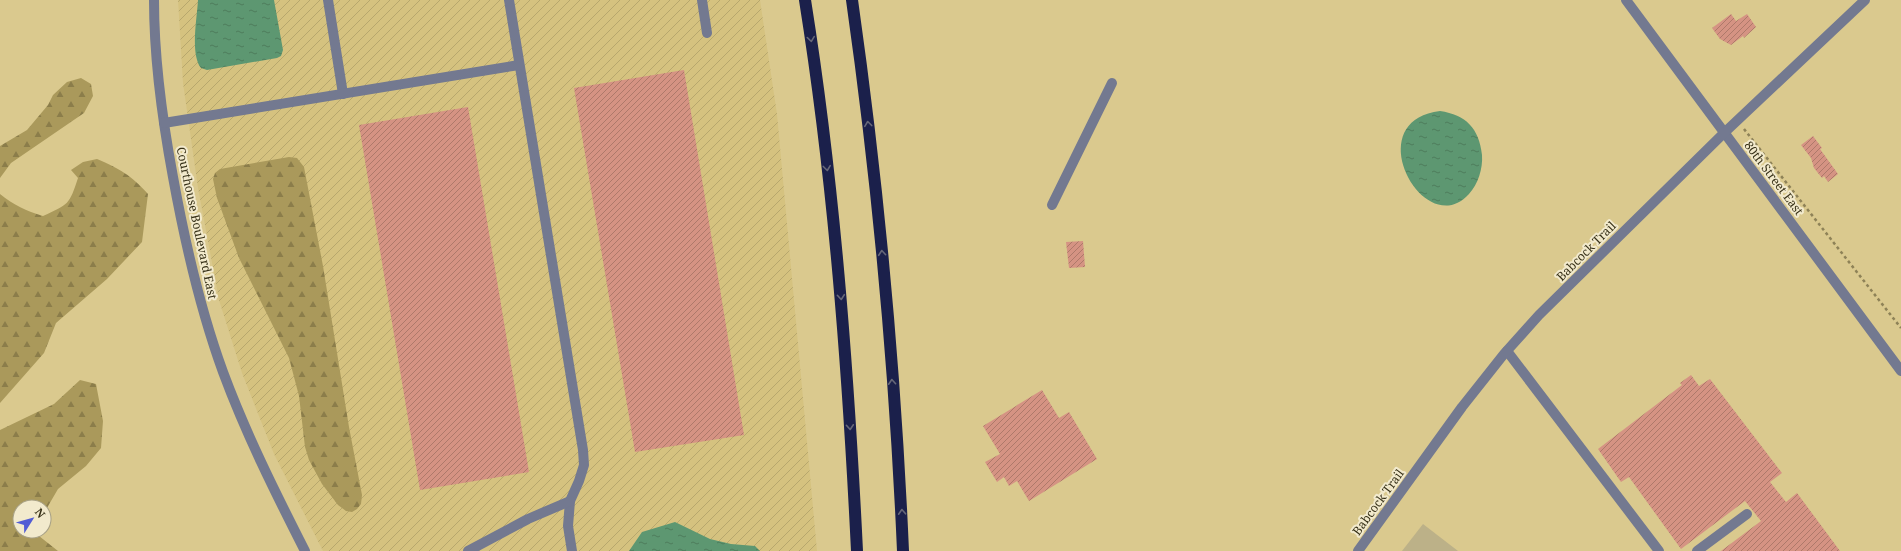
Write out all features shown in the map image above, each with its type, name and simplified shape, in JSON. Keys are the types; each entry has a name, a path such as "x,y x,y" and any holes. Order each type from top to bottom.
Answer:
{"highway":[{"path":"806,0 840,293 857,551"},
{"path":"852,0 880,226 897,445 903,551"}],"street":[{"name":"Courthouse Boulevard East","path":"154,0 157,76 164,123 189,257 208,328 226,380 254,447 305,551"},
{"path":"328,0 343,94"},
{"path":"509,0 583,450 580,481 570,501 568,526 569,541 572,551"},
{"path":"702,0 707,34"},
{"name":"80th Street East","path":"1626,0 1901,371"},
{"name":"Babcock Trail","path":"1358,551 1462,407 1507,351 1539,315 1724,133 1865,0"},
{"path":"164,123 519,64"},
{"path":"1052,205 1112,83"},
{"path":"1507,351 1659,551"},
{"path":"468,551 528,519 570,501"},
{"path":"1697,551 1747,514"}],"path":[{"path":"1738,120 1901,328"}],"shaded area":[{"path":"178,0 760,0 777,114 817,551 323,551 274,454 242,373 219,300 198,188 183,83"},
{"path":"1423,524 1458,551 1402,551"}],"green space":[{"path":"81,78 91,84 93,96 84,113 11,163 0,178 0,146 27,130 48,105 53,95 67,82"},
{"path":"289,157 297,158 304,167 323,266 349,427 362,495 361,504 352,512 346,511 338,505 322,484 309,460 305,447 299,396 289,358 239,258 217,198 213,179 215,173 220,169"},
{"path":"97,159 125,173 148,194 142,242 107,279 56,323 44,353 0,403 0,194 20,207 43,216 63,206 70,199 78,178 71,170 83,162"},
{"path":"80,380 96,384 103,421 101,448 86,466 58,489 52,499 12,499 12,539 43,539 58,551 0,551 0,430 54,404"}],"water":[{"path":"198,0 274,0 283,50 281,56 277,58 207,70 201,68 198,62 195,45"},
{"path":"1440,111 1457,116 1470,124 1478,137 1482,155 1481,171 1475,186 1469,194 1452,205 1434,203 1419,192 1407,175 1401,155 1403,135 1416,119"},
{"path":"675,522 710,539 731,544 755,546 760,551 629,551 642,532"}],"building":[{"path":"1731,14 1736,21 1747,14 1756,27 1744,38 1743,36 1731,45 1720,39 1712,28"},
{"path":"684,70 744,435 635,452 574,88"},
{"path":"468,107 529,472 420,490 359,125"},
{"path":"1813,136 1822,148 1820,149 1838,174 1828,182 1824,176 1822,178 1814,168 1811,158 1801,145"},
{"path":"1083,241 1085,267 1069,268 1066,242"},
{"path":"1691,375 1699,386 1710,379 1782,473 1770,482 1786,502 1797,493 1840,551 1721,551 1761,521 1745,501 1681,549 1629,477 1621,482 1598,449 1682,385 1680,383"},
{"path":"1042,390 1059,418 1069,412 1097,459 1029,501 1017,481 1009,486 1004,477 997,482 985,462 1000,454 983,426"}]}
